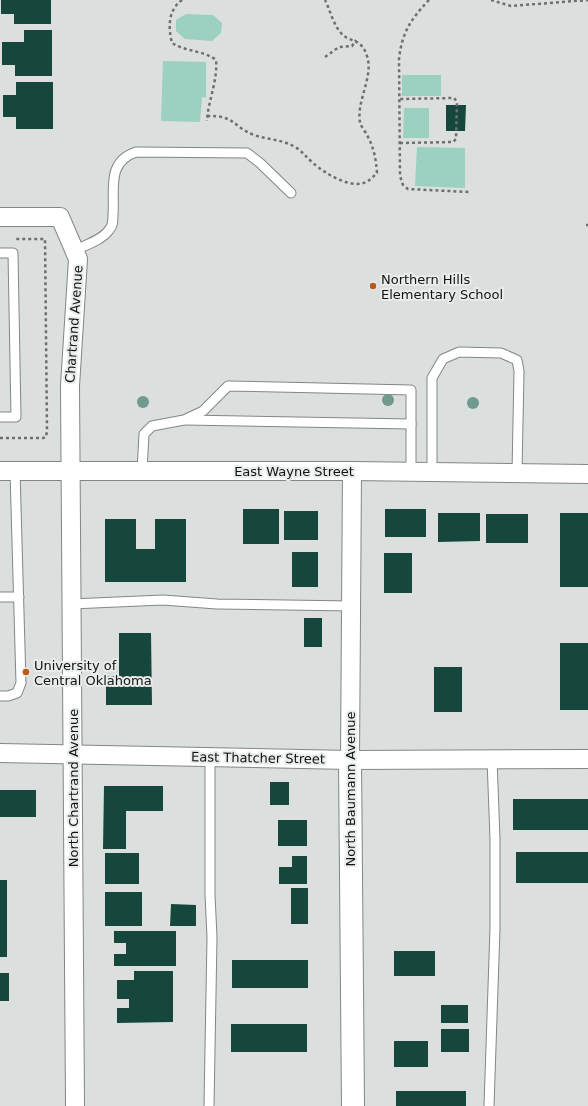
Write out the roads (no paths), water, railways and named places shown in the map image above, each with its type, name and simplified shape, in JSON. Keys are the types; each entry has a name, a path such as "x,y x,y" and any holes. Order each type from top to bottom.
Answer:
{"street":[{"name":"Chartrand Avenue","path":"0,217 60,217 78,259 70,386 70,471"},
{"name":"East Wayne Street","path":"8,471 352,471 588,474"},
{"name":"North Chartrand Avenue","path":"70,471 74,754 75,1106"},
{"name":"North Baumann Avenue","path":"352,471 350,760 353,1106"},
{"name":"East Thatcher Street","path":"0,753 350,760 588,759"}],"lane":[{"path":"75,250 101,238 111,228 114,174 116,165 122,158 136,152 247,153 260,163 291,193"},
{"path":"0,253 13,253 16,417 0,417"},
{"path":"432,472 432,378 443,359 459,352 501,353 516,360 519,371 517,473"},
{"path":"142,471 144,434 152,426 181,420 203,411 228,386 411,390 411,472"},
{"path":"181,420 411,424"},
{"path":"0,696 8,696 17,692 21,683 19,598 8,471"},
{"path":"0,597 19,598"},
{"path":"71,604 163,600 217,604 351,606"},
{"path":"209,1106 212,937 210,888 210,757"},
{"path":"489,1106 495,928 495,839 492,759"}],"place":[{"name":"Northern Hills Elementary School","path":"373,286"},
{"name":"University of Central Oklahoma","path":"26,672"}]}
